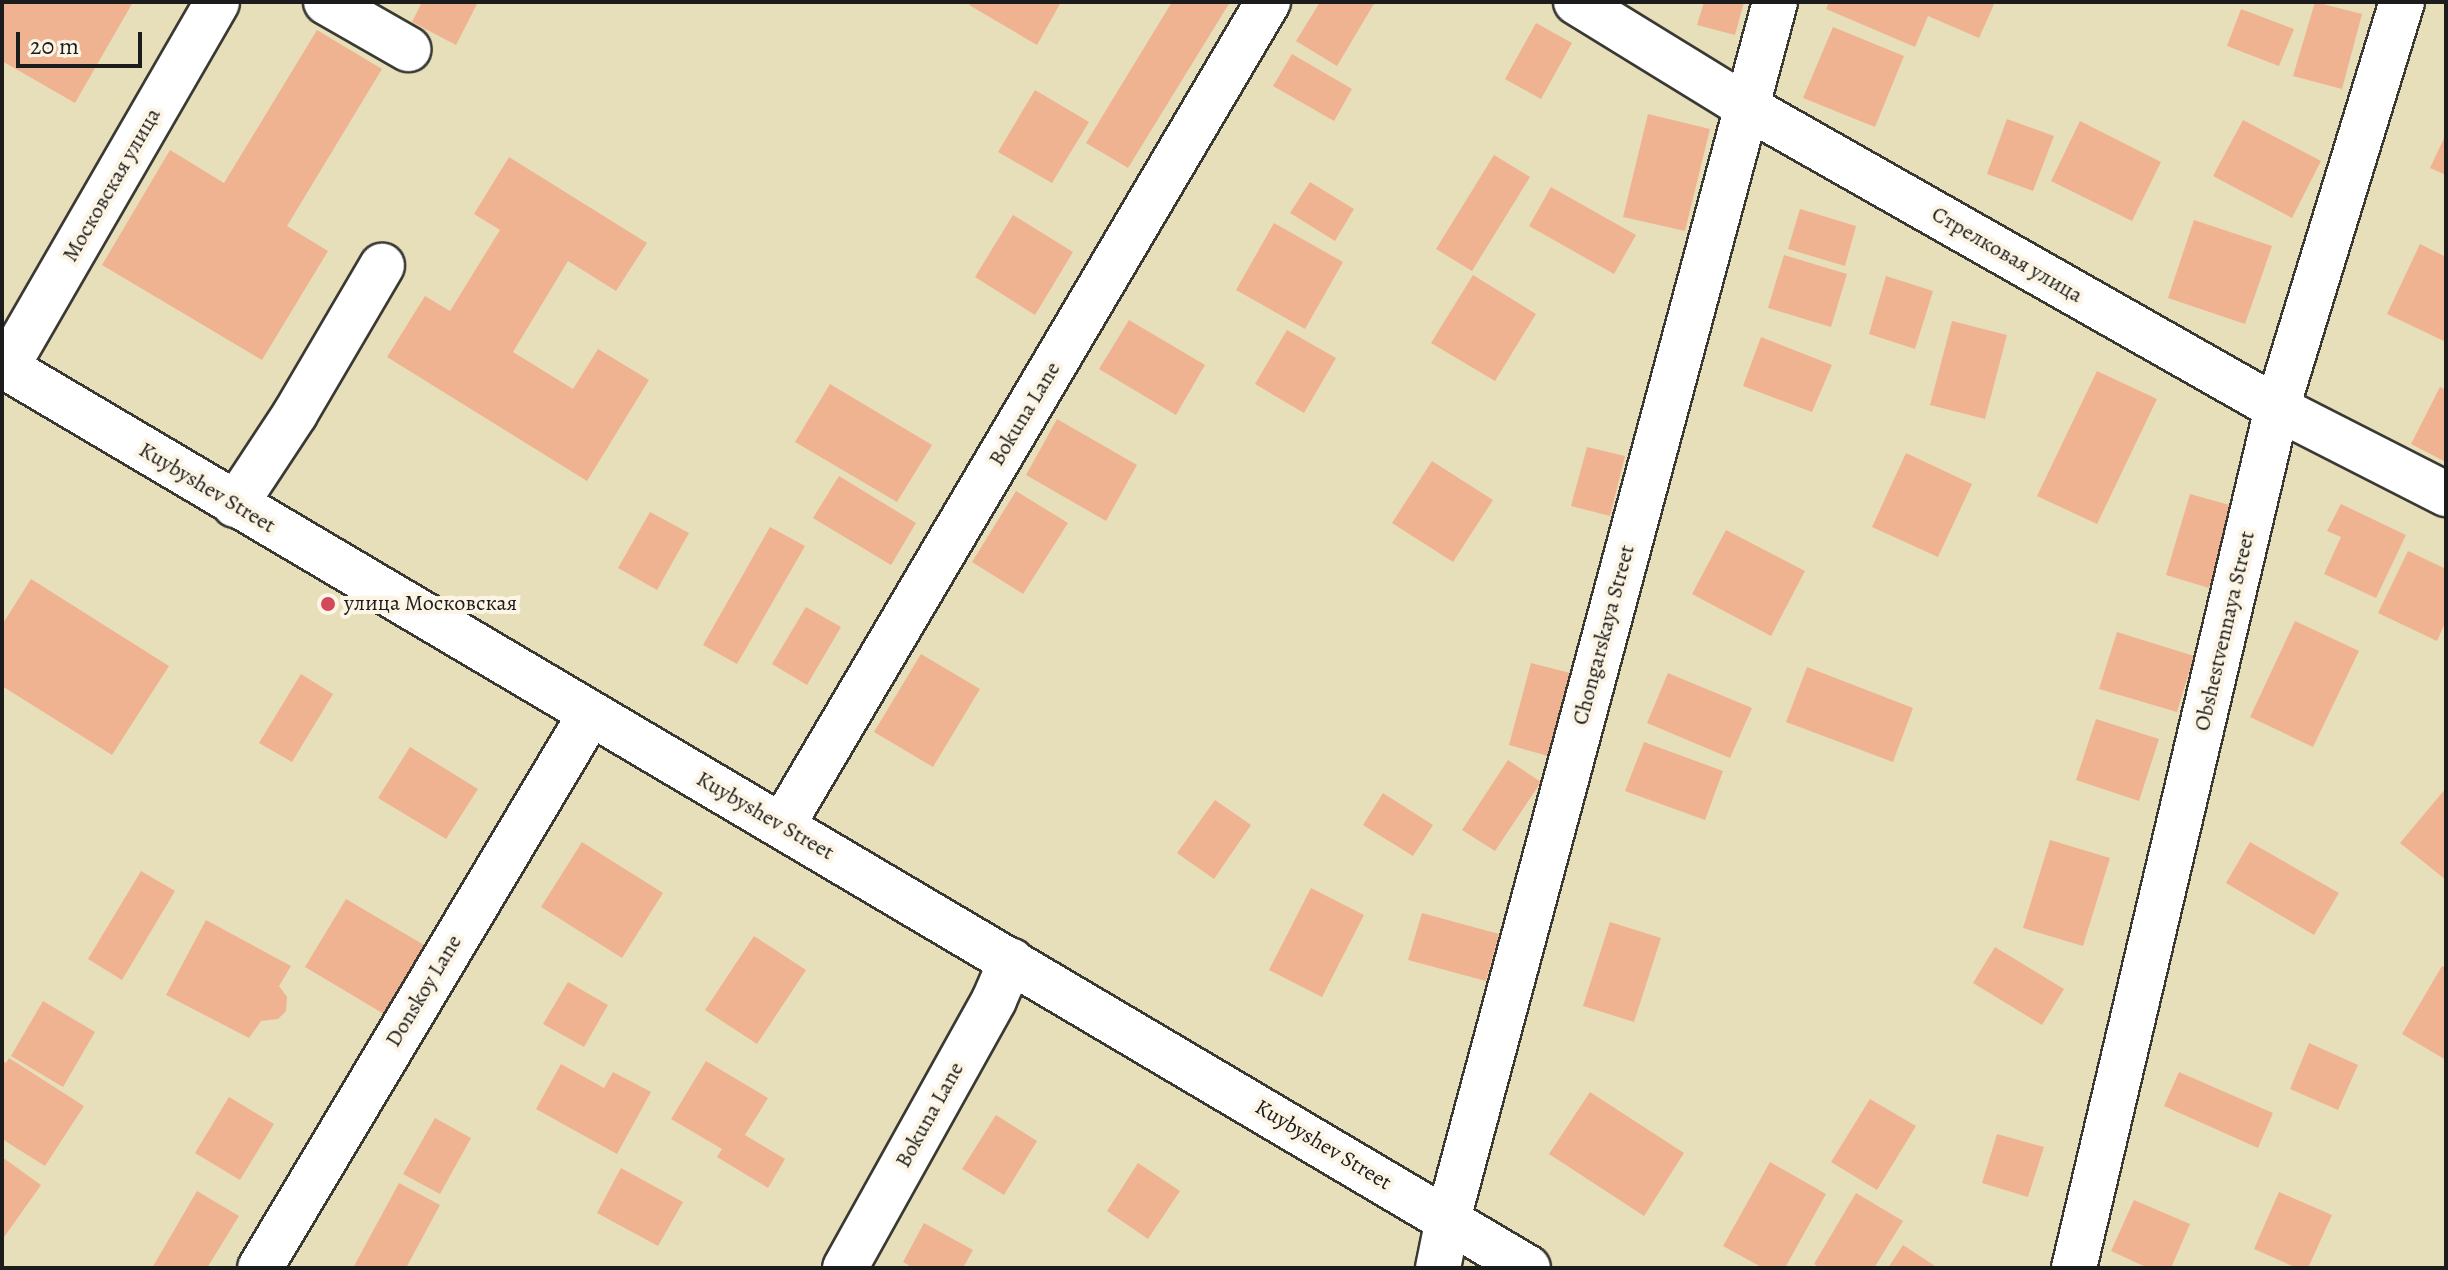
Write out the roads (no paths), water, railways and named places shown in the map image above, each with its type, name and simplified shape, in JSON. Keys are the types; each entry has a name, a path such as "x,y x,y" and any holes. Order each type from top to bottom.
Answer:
{"street":[{"name":"Московская улица","path":"4,366 217,2"},
{"path":"326,2 408,49"},
{"name":"Bokuna Lane","path":"782,826 1268,2"},
{"name":"Стрелковая улица","path":"1576,2 1745,106 2277,408 2446,494"},
{"name":"Chongarskaya Street","path":"1438,1268 1448,1219 1775,2"},
{"name":"Obshestvennaya Street","path":"2074,1268 2277,408 2402,2"},
{"path":"235,505 295,414 382,266"},
{"name":"Kuybyshev Street","path":"4,366 589,716 782,826 1528,1268"},
{"name":"Donskoy Lane","path":"260,1268 589,716"},
{"name":"Bokuna Lane","path":"845,1268 994,1000 1011,961"}],"place":[{"name":"улица Московская","path":"328,604"}]}
